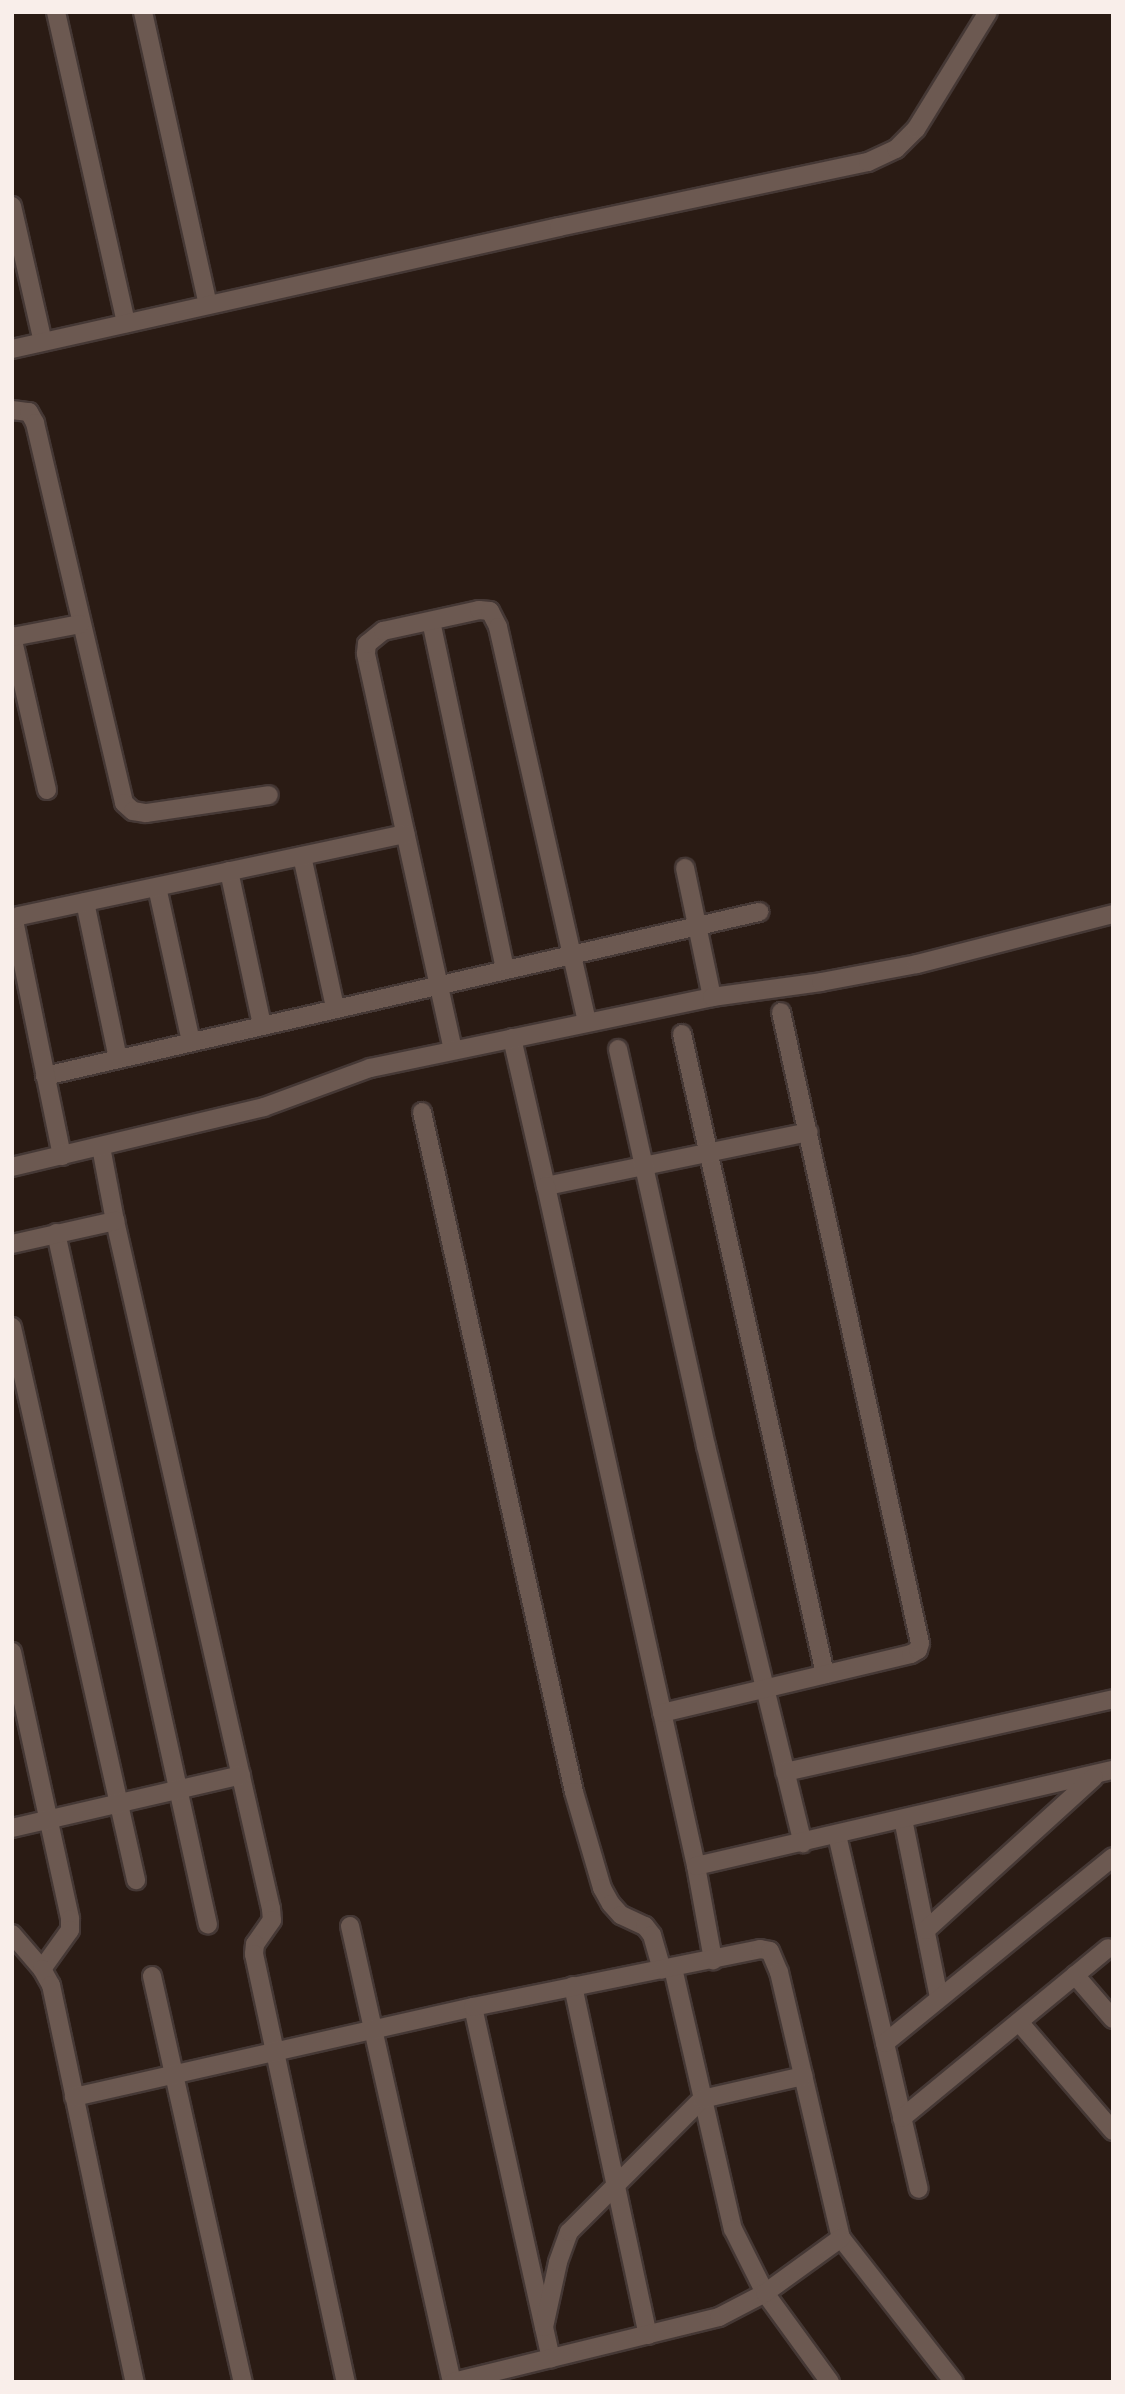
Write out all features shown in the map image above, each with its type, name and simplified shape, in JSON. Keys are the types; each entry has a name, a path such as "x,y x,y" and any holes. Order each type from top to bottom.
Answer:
{"street":[{"path":"55,12 126,323"},
{"path":"143,12 208,305"},
{"path":"12,349 868,162 896,149 916,129 988,12"},
{"path":"12,206 43,342"},
{"path":"12,410 29,412 35,424 124,803 133,811 146,813 269,795"},
{"path":"453,1050 366,653 367,644 383,631 480,610 490,611 495,617 587,1023"},
{"path":"431,621 505,968"},
{"path":"47,790 12,637 80,624"},
{"path":"62,1156 14,920 19,916 405,834"},
{"path":"302,856 335,1007"},
{"path":"685,868 712,997"},
{"path":"229,871 262,1025"},
{"path":"157,887 191,1041"},
{"path":"85,902 118,1059"},
{"path":"45,1076 438,983 759,912"},
{"path":"12,1167 264,1107 370,1068 712,997 810,984 917,964 1113,914"},
{"path":"663,1713 911,1654 918,1650 920,1643 781,1012"},
{"path":"682,1034 825,1674"},
{"path":"512,1038 663,1713 713,1960"},
{"path":"618,1049 764,1689 803,1843"},
{"path":"422,1112 574,1792 602,1888 621,1915 645,1926 652,1935 667,1969 733,2229 765,2293 830,2382"},
{"path":"546,1186 809,1132"},
{"path":"101,1147 115,1221 271,1909 272,1920 255,1944 254,1954 346,2382"},
{"path":"12,1244 115,1221"},
{"path":"56,1233 208,1925"},
{"path":"12,1327 136,1880"},
{"path":"12,1652 50,1820 70,1930 42,1969"},
{"path":"785,1772 1113,1699"},
{"path":"696,1866 1105,1772"},
{"path":"926,1930 1105,1772"},
{"path":"12,1828 242,1775"},
{"path":"903,1819 939,1997"},
{"path":"837,1835 919,2189"},
{"path":"884,2043 1113,1857"},
{"path":"349,1926 453,2382 719,2317 765,2293 841,2238"},
{"path":"12,1934 42,1969 56,2003 135,2382"},
{"path":"902,2118 1108,1948"},
{"path":"74,2097 175,2076 373,2028 573,1986 760,1949 770,1951 776,1959 841,2238 954,2382"},
{"path":"1075,1975 1113,2019"},
{"path":"152,1976 243,2382"},
{"path":"573,1986 648,2335"},
{"path":"473,2007 551,2358"},
{"path":"1019,2022 1113,2131"},
{"path":"544,2327 558,2262 569,2232 702,2099 803,2076"}]}
